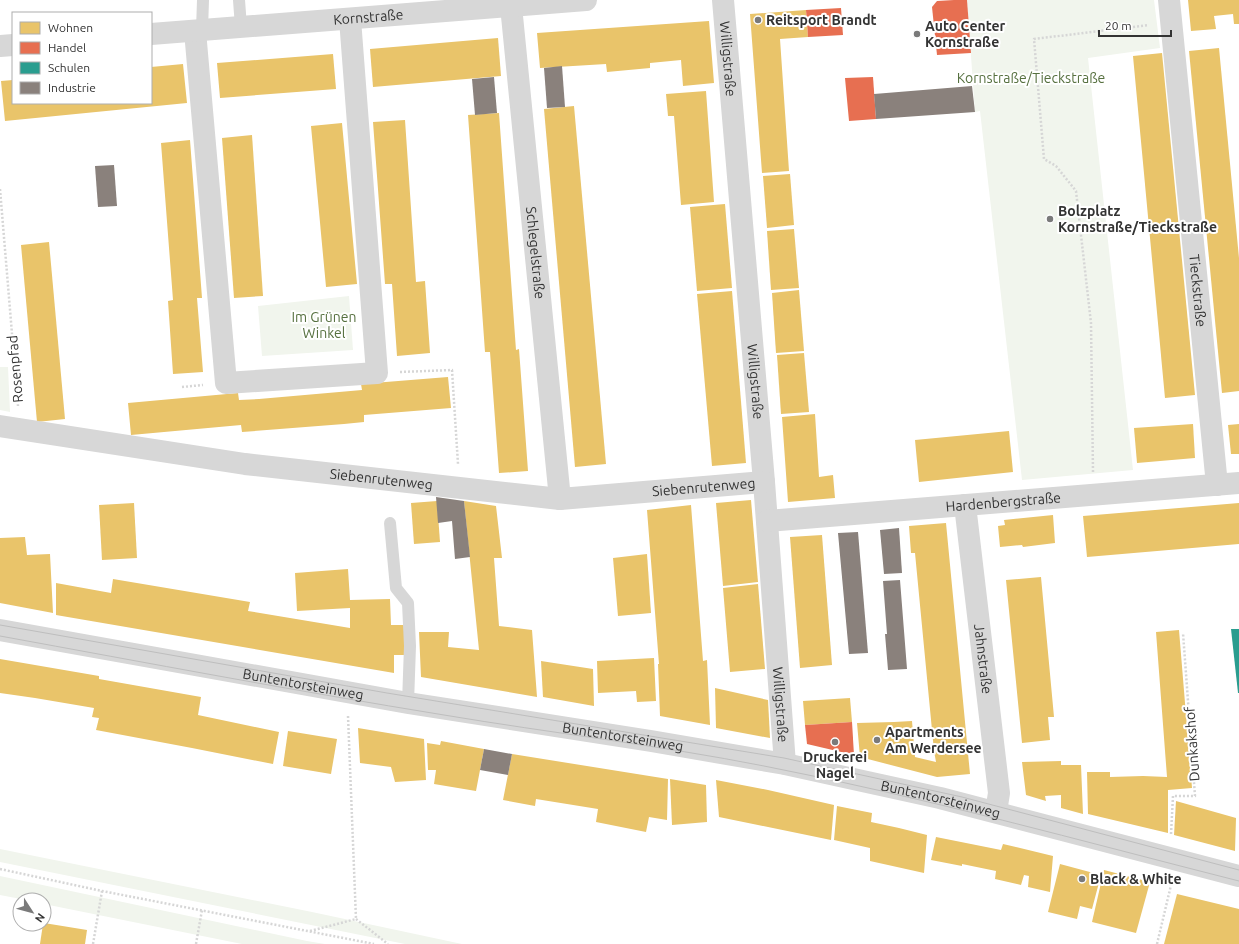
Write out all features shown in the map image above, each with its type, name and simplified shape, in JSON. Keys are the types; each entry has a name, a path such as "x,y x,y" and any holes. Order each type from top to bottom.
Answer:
{"street":[{"name":"Kornstraße","path":"152,34 586,0"},
{"name":"Willigstraße","path":"723,0 764,482 785,764"},
{"name":"Tieckstraße","path":"1170,0 1217,485"},
{"name":"Schlegelstraße","path":"511,6 560,499"},
{"path":"198,31 226,382 377,373 350,19"},
{"path":"0,46 12,45"},
{"name":"Siebenrutenweg","path":"10,428 245,464 560,499 764,482"},
{"name":"Hardenbergstraße","path":"766,521 1239,483"},
{"name":"Jahnstraße","path":"965,505 999,793 996,812"},
{"name":"Buntentorsteinweg","path":"0,630 408,703 652,741 785,764 940,798 1239,876"}],"lane":[{"path":"198,31 203,0"},
{"path":"239,0 241,27"},
{"path":"390,523 396,588 408,603 410,646 408,703"}],"path":[{"path":"1096,495 1092,468 1091,323 1076,191 1056,166 1044,160 1034,39 1172,23"},
{"name":"Rosenpfad","path":"0,189 10,428"},
{"path":"377,373 452,370 460,487"},
{"name":"Dunkakshof","path":"1172,858 1170,839 1173,796 1195,796 1183,633"},
{"path":"346,692 356,919 388,944"},
{"path":"1158,944 1172,858"},
{"path":"0,869 102,891 374,944"},
{"path":"93,944 102,891"},
{"path":"196,944 202,910"},
{"path":"308,931 356,919"}],"green space":[{"name":"Kornstraße/Tieckstraße","path":"967,0 1154,0 1160,48 1088,58 1133,470 1022,480 980,111 975,112"},
{"name":"Im Grünen Winkel","path":"349,296 353,350 262,356 258,306"},
{"path":"0,367 8,367 10,412 0,410"},
{"path":"0,849 462,944 405,944 0,862"},
{"path":"0,876 325,944 242,944 52,906 52,892 12,892 12,897 0,895"}],"building: Wohnen":[{"path":"1188,0 1239,0 1239,24 1234,24 1233,14 1214,16 1216,29 1191,31"},
{"path":"806,10 808,37 780,39 789,171 762,173 750,14"},
{"path":"709,21 714,83 683,86 681,60 650,63 650,68 607,72 606,64 540,68 537,33"},
{"path":"498,38 501,76 373,87 370,49"},
{"path":"1219,48 1239,258 1239,391 1222,393 1189,51"},
{"path":"1162,53 1195,395 1165,398 1133,56"},
{"path":"333,54 336,89 220,98 217,63"},
{"path":"183,64 187,103 5,121 1,81 12,80 12,104 152,104 152,67"},
{"path":"706,91 714,202 681,205 674,116 668,116 666,94"},
{"path":"574,106 606,464 575,467 544,109"},
{"path":"499,113 516,350 519,349 528,471 499,473 490,352 485,352 468,115"},
{"path":"405,120 416,282 425,281 430,353 397,356 392,284 385,284 373,122"},
{"path":"342,123 357,284 326,287 311,126"},
{"path":"252,135 263,296 234,298 222,138"},
{"path":"190,140 202,298 197,298 203,372 173,374 168,301 173,300 161,143"},
{"path":"790,174 794,225 767,228 763,176"},
{"path":"725,204 732,288 697,291 690,207"},
{"path":"794,229 799,288 771,290 767,231"},
{"path":"49,242 65,419 37,422 21,245"},
{"path":"799,290 804,351 776,353 772,293"},
{"path":"732,291 746,463 712,466 697,294"},
{"path":"804,353 809,412 781,414 777,355"},
{"path":"448,377 451,408 364,415 364,422 344,424 242,432 241,425 131,435 128,403 238,393 239,400 259,399 362,390 361,384"},
{"path":"815,414 819,477 833,475 835,498 788,502 782,417"},
{"path":"1193,424 1195,458 1137,463 1134,428"},
{"path":"1239,424 1239,454 1231,454 1228,425"},
{"path":"1009,431 1013,472 919,482 915,440"},
{"path":"751,500 758,582 723,586 716,503"},
{"path":"437,501 440,542 414,544 411,503"},
{"path":"464,501 496,506 502,558 494,558 499,626 532,630 537,697 421,677 419,632 449,632 448,647 479,650"},
{"path":"134,503 137,558 102,560 99,505"},
{"path":"1239,503 1239,544 1087,557 1083,516"},
{"path":"691,505 703,661 707,660 710,725 660,716 659,664 647,510"},
{"path":"1053,515 1055,543 1023,547 1022,545 1000,547 998,526 1005,525 1004,520"},
{"path":"946,523 970,774 937,777 860,757 857,723 912,721 915,757 936,762 915,553 911,553 909,526"},
{"path":"822,535 832,665 800,668 790,537"},
{"path":"25,537 27,555 50,554 53,613 0,603 0,538"},
{"path":"647,554 651,613 618,616 613,558"},
{"path":"348,569 350,600 390,599 391,625 404,625 405,655 394,655 394,673 56,615 56,583 111,593 113,579 250,602 248,611 350,628 350,608 297,611 295,573"},
{"path":"1041,577 1054,717 1048,717 1050,740 1022,743 1006,580"},
{"path":"758,584 765,669 730,672 723,588"},
{"path":"1179,630 1192,788 1168,790 1168,833 1088,814 1087,772 1110,772 1110,777 1167,777 1156,632"},
{"path":"654,658 656,701 637,702 636,691 598,693 597,661"},
{"path":"0,659 99,676 99,679 201,697 198,715 279,732 273,764 96,730 99,718 92,717 94,708 0,693"},
{"path":"541,661 593,669 594,706 543,697"},
{"path":"715,688 768,700 770,738 716,728"},
{"path":"850,698 852,722 805,725 803,701"},
{"path":"358,728 424,739 426,780 395,782 391,767 360,763"},
{"path":"288,731 337,739 331,774 283,766"},
{"path":"441,741 484,749 476,791 434,784 436,770 428,770 427,743 440,745"},
{"path":"512,754 668,779 667,820 649,817 646,832 596,822 598,809 536,799 535,806 503,800"},
{"path":"1061,761 1061,765 1081,765 1083,814 1061,808 1061,795 1045,796 1046,801 1026,795 1022,762"},
{"path":"670,779 706,785 707,822 672,825"},
{"path":"716,780 834,805 831,840 719,817"},
{"path":"1176,801 1236,818 1235,851 1174,835"},
{"path":"837,806 872,813 871,822 927,835 924,873 870,861 870,848 834,840"},
{"path":"936,837 1001,850 1003,844 1053,856 1050,892 1028,887 1029,876 1024,875 1021,885 995,879 996,871 962,864 962,866 931,860"},
{"path":"1060,864 1101,875 1092,909 1080,906 1077,919 1048,912"},
{"path":"1104,870 1150,882 1136,933 1092,922"},
{"path":"1177,894 1239,909 1239,944 1164,944"},
{"path":"52,924 87,930 85,944 40,944 42,932 52,932"}],"building: Handel":[{"path":"967,0 971,53 937,55 932,7 937,1"},
{"path":"841,8 843,35 808,37 806,10"},
{"path":"873,77 876,119 849,121 845,78"},
{"path":"852,722 854,755 807,744 805,725"}],"building: Schulen":[{"path":"1231,629 1239,629 1239,693 1238,693"}],"building: Industrie":[{"path":"562,66 565,107 547,108 544,68"},
{"path":"494,77 497,113 475,115 472,79"},
{"path":"972,86 975,112 876,119 874,94"},
{"path":"114,165 117,206 98,207 95,166"},
{"path":"436,497 464,501 470,557 455,559 452,521 438,523"},
{"path":"899,528 902,573 884,574 880,530"},
{"path":"858,532 868,653 849,654 838,533"},
{"path":"900,580 907,669 888,670 883,581"},
{"path":"484,749 512,754 508,775 480,770"}],"tram line":[{"path":"0,625 387,693 784,758 962,797 1239,870"},
{"path":"0,636 388,706 684,752 764,766 943,805 1239,881"}],"place":[{"name":"Reitsport Brandt","path":"758,20"},
{"name":"Auto Center Kornstraße","path":"917,34"},
{"name":"Bolzplatz Kornstraße/Tieckstraße","path":"1050,219"},
{"name":"Apartments Am Werdersee","path":"877,740"},
{"name":"Druckerei Nagel","path":"835,742"},
{"name":"Black & White","path":"1082,879"}]}
